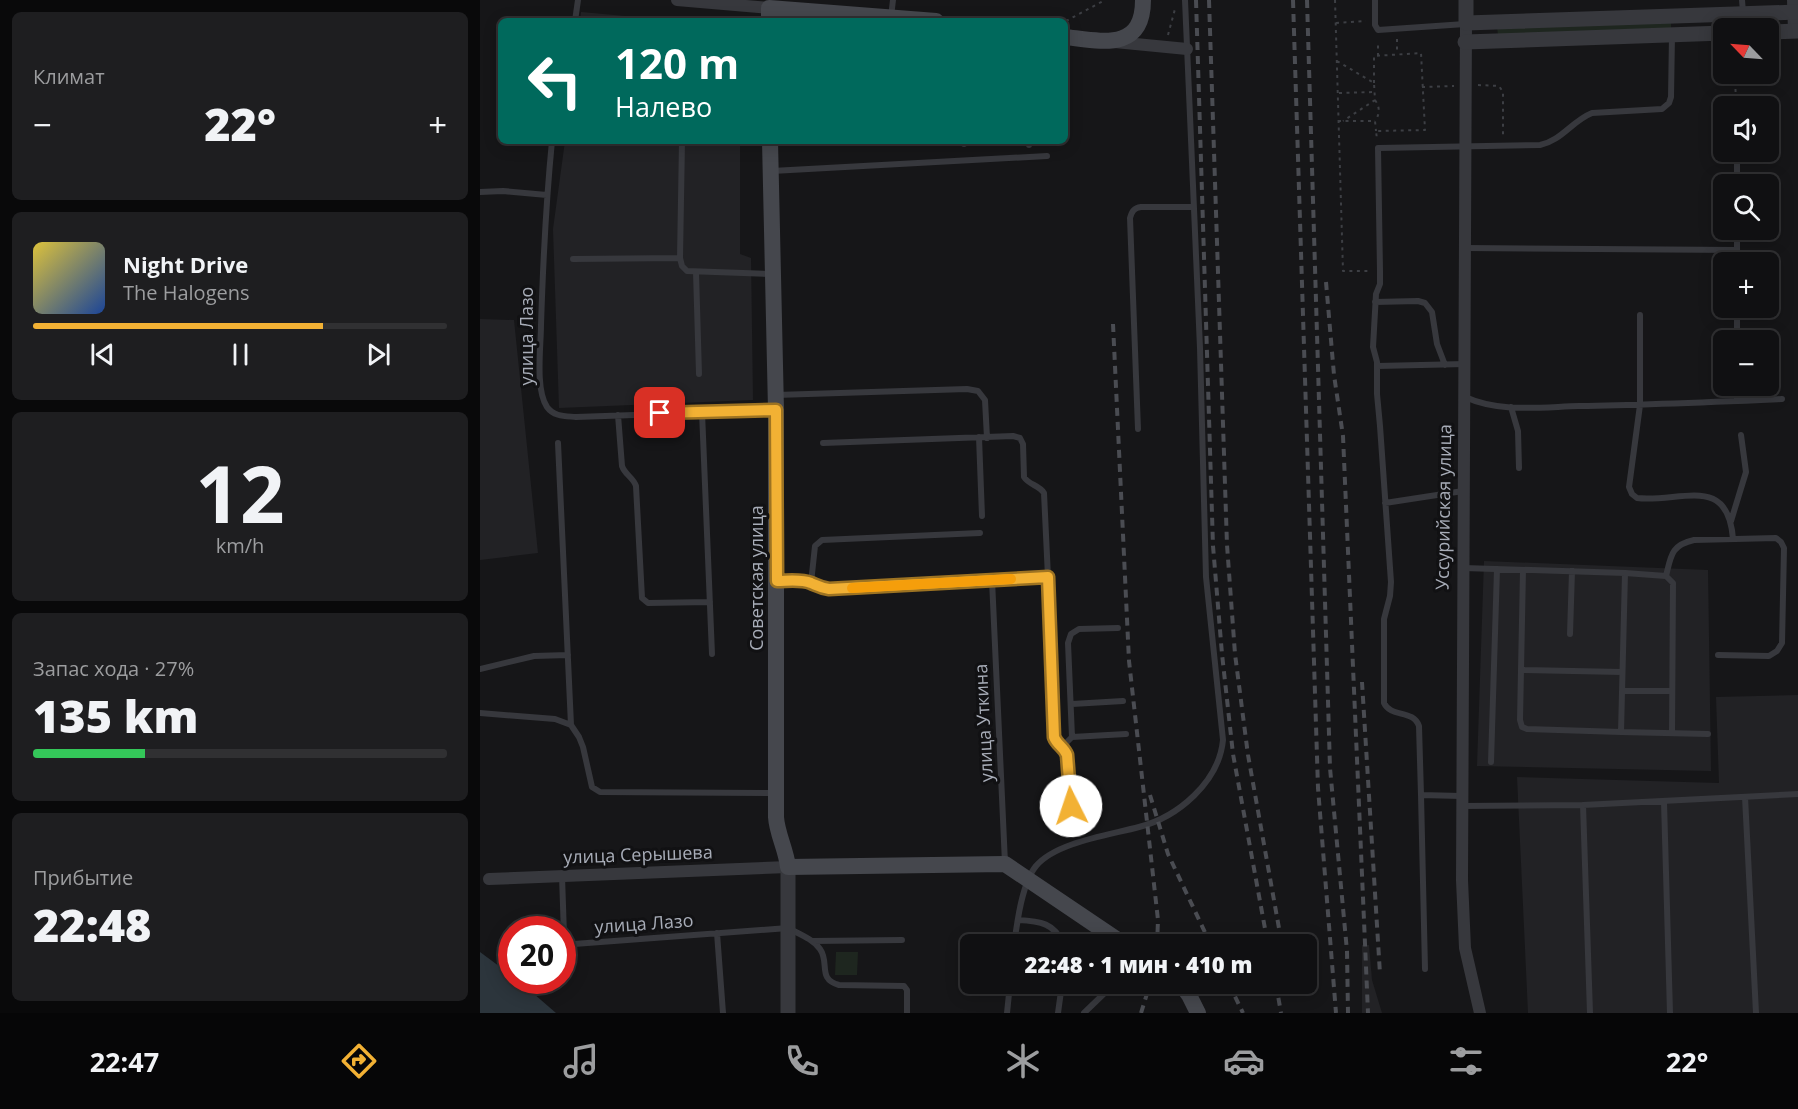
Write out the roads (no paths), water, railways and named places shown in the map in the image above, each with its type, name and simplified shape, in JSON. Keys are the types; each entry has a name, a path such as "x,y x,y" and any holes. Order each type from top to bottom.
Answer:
{"main road":[{"path":"1068,37 1111,42 1127,37 1138,27 1143,0"},
{"path":"769,10 891,18"},
{"name":"Советская улица","path":"770,144 776,402 776,793 777,828 786,853 788,867"},
{"path":"788,867 1005,864 1109,934"},
{"path":"1188,994 1198,1013"}],"street":[{"path":"677,0 769,10"},
{"name":"Уссурийская улица","path":"1466,0 1461,801 1465,948 1480,1013"},
{"path":"1466,24 1742,6 1795,8 1796,31 1779,32"},
{"path":"1465,42 1713,33"},
{"path":"1111,42 1187,49"},
{"name":"улица Серышева","path":"489,879 788,867"},
{"name":"Советская улица","path":"788,867 788,1013"}],"lane":[{"path":"575,18 578,0"},
{"path":"891,18 893,0"},
{"path":"1016,934 1028,880 1037,866 1052,854 1083,842 1147,825 1192,798 1210,778 1220,759 1222,749 1223,740 1206,577 1185,0"},
{"path":"1374,0 1378,30 1466,24"},
{"path":"1425,969 1419,726 1418,721 1390,710 1384,703 1384,619 1389,606 1390,590 1377,403 1377,366 1373,347 1375,302 1380,271 1378,148 1540,145 1550,143 1581,117 1592,113 1657,110 1666,106 1671,97 1672,34"},
{"name":"улица Лазо","path":"552,144 547,195 541,351 542,396 547,406 560,416 702,412 776,402 967,389 978,391 985,400 987,438"},
{"path":"682,144 680,258 682,266 687,271 696,272 773,274"},
{"path":"771,171 1047,156"},
{"path":"480,192 503,191 547,195"},
{"path":"1138,429 1130,218 1135,208 1193,207"},
{"path":"1465,248 1737,250 1737,240"},
{"path":"573,259 680,258"},
{"path":"696,272 699,374"},
{"path":"1375,302 1418,301 1425,303 1431,312 1437,344 1445,365"},
{"path":"1640,315 1640,405 1629,478 1632,494 1637,498 1645,499 1689,495 1709,497 1724,509 1731,521"},
{"path":"1377,366 1465,364"},
{"path":"1737,396 1737,401"},
{"path":"1465,397 1491,406 1511,407 1640,405 1782,399"},
{"path":"1511,407 1518,431 1519,468"},
{"path":"702,412 712,654"},
{"path":"618,415 622,466 624,473 634,479 636,486 642,598 648,603 710,602"},
{"path":"1733,539 1731,521 1746,472 1741,435"},
{"path":"823,443 1014,436 1020,438 1023,444 1024,477 1027,482 1039,487 1044,493 1054,737 1065,750"},
{"path":"979,437 982,516"},
{"path":"558,444 571,725 579,737 591,787 595,790 776,793"},
{"path":"1385,503 1463,491"},
{"path":"811,583 815,546 822,540 980,533"},
{"path":"1666,576 1671,557 1676,548 1683,543 1694,540 1776,538 1781,542 1784,548 1782,643 1777,651 1769,656 1718,655"},
{"path":"1463,567 1666,576 1673,583 1674,592 1672,733"},
{"path":"1491,762 1497,569"},
{"path":"1523,570 1520,720 1522,727 1708,735"},
{"path":"1570,634 1572,571"},
{"path":"1621,732 1625,573"},
{"path":"777,581 811,583 820,588 829,589 1048,577"},
{"name":"улица Уткина","path":"992,580 1005,864"},
{"path":"1072,737 1068,643 1071,634 1079,629 1118,628"},
{"path":"480,669 534,656 568,655"},
{"path":"1521,670 1622,672"},
{"path":"1622,691 1672,691"},
{"path":"1072,704 1123,701"},
{"path":"480,713 555,718 571,725"},
{"path":"1071,806 1065,750 1067,742 1072,737 1126,734"},
{"path":"1421,795 1461,801 1583,805 1798,794"},
{"path":"1745,797 1756,1013"},
{"path":"1664,802 1670,1013"},
{"path":"1583,805 1590,1013"},
{"name":"улица Лазо","path":"562,876 564,935 567,941 574,944 788,928"},
{"path":"1018,920 1044,923 1058,934"},
{"path":"788,928 813,941 823,953 826,978 831,983 904,986 907,990 907,1013"},
{"path":"717,933 723,1013"},
{"path":"813,941 902,940"},
{"path":"1007,1013 1009,994"},
{"path":"1058,1013 1061,994"},
{"path":"1084,1013 1104,994"}],"railway":[{"path":"1196,0 1213,546 1233,754 1266,934"},
{"path":"1209,0 1227,545 1235,654 1248,755 1280,934"},
{"path":"1293,0 1318,788 1336,1013"},
{"path":"1307,0 1330,768 1347,951 1348,1013"},
{"path":"1326,282 1334,375 1343,436 1368,1013"},
{"path":"1113,324 1129,661 1158,920 1157,934"},
{"path":"1362,682 1380,974"},
{"path":"1150,795 1168,854 1206,934"},
{"path":"1141,1013 1147,994"},
{"path":"1234,994 1243,1013"},
{"path":"1278,994 1281,1013"}]}
